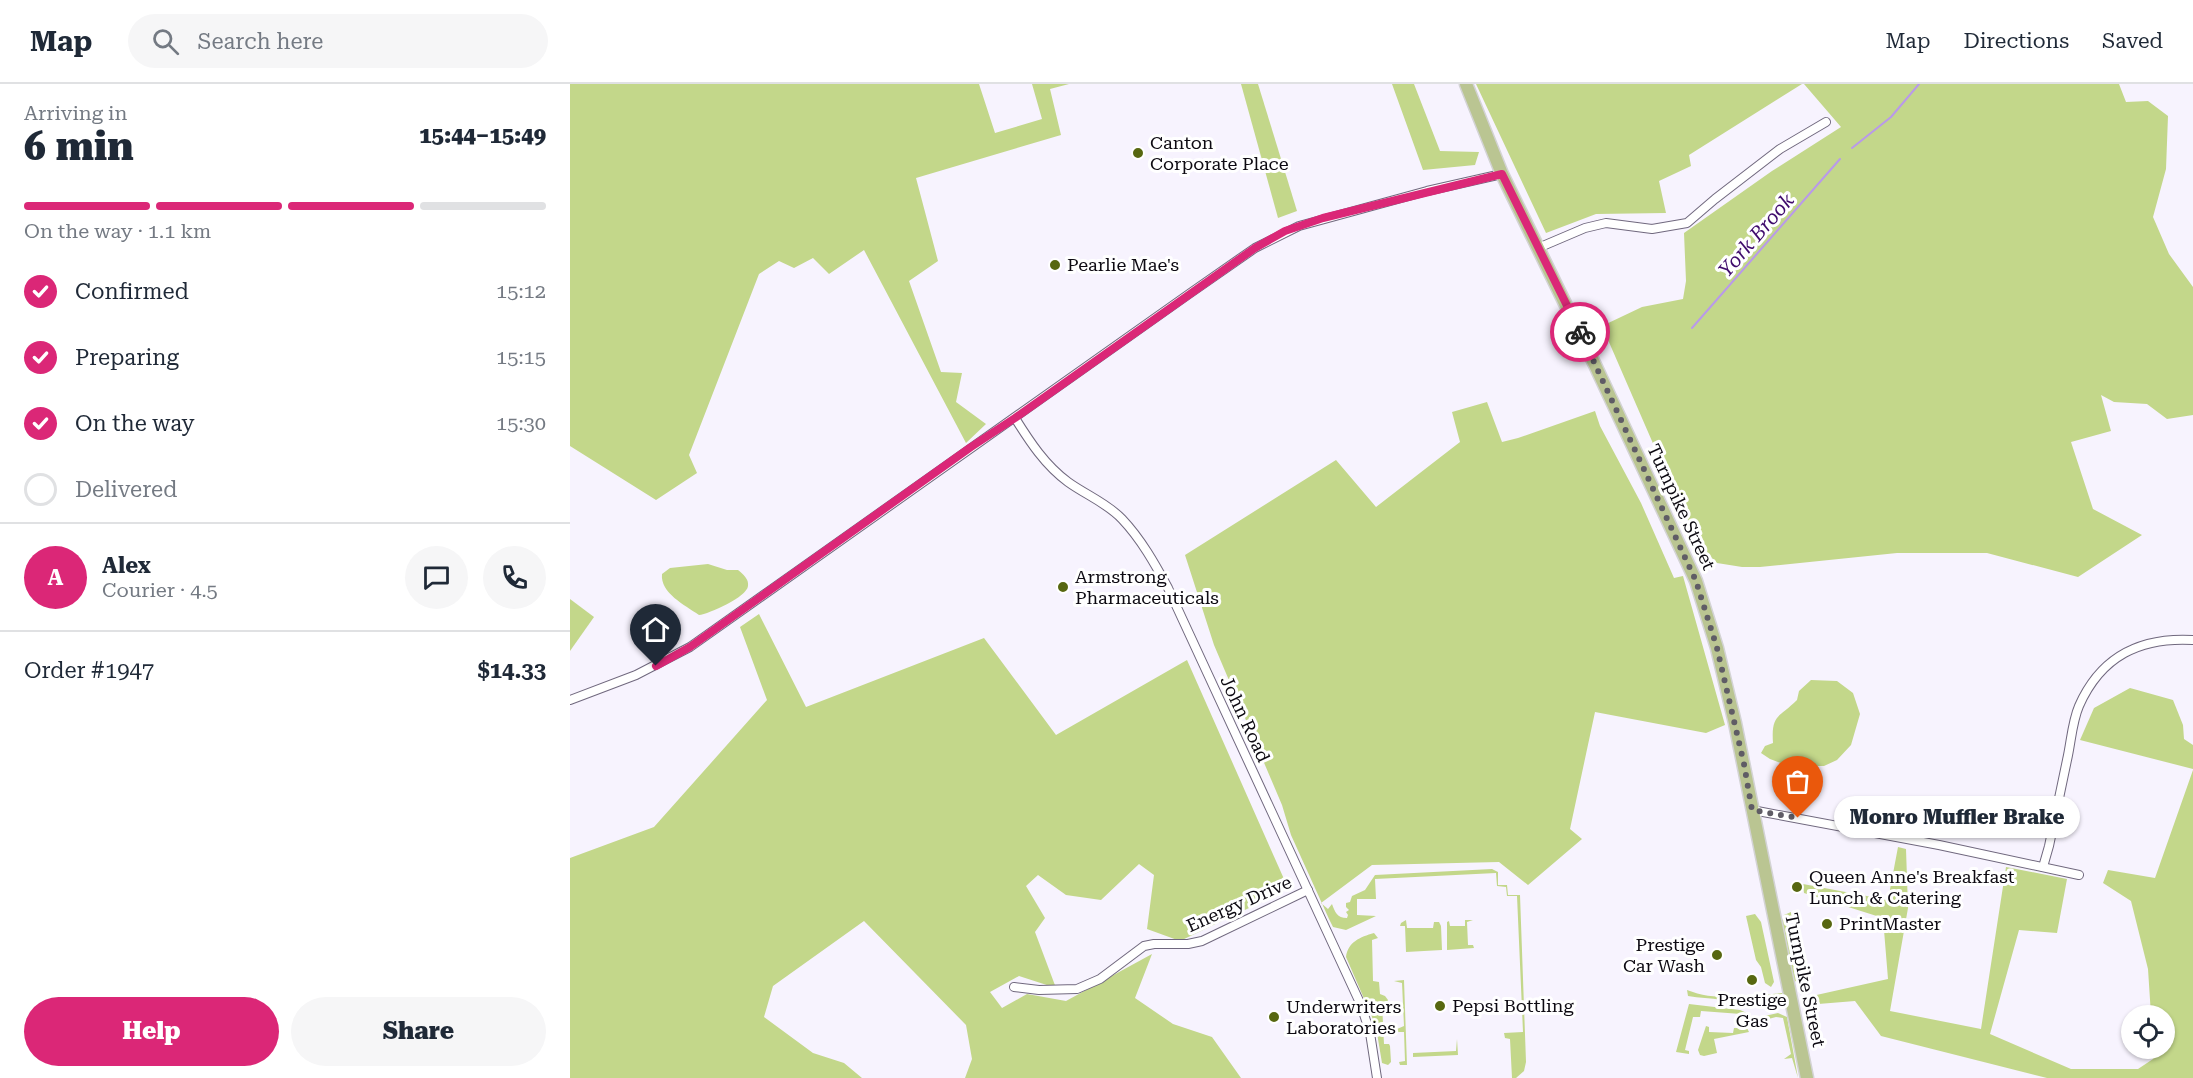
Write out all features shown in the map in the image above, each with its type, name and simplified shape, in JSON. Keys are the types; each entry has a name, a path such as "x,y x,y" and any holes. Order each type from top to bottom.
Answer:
{"main road":[{"name":"Turnpike Street","path":"1466,84 1502,174 1586,345 1696,581 1717,648 1744,764 1807,1078"}],"street":[{"path":"1538,248 1586,228 1606,223 1652,229 1687,223 1780,150 1826,122"},
{"path":"570,700 636,675 690,647 1255,248 1285,231 1323,218 1502,174"},
{"name":"John Road","path":"1015,418 1035,448 1053,469 1122,518 1154,562 1168,588 1178,614 1184,621 1364,1014 1370,1033 1377,1078"},
{"path":"2043,867 2078,708 2091,685 2107,665 2142,644 2173,639 2193,640"},
{"path":"1752,810 1854,828 2079,875"},
{"name":"Energy Drive","path":"1014,987 1039,990 1080,988 1100,979 1144,946 1188,944 1202,940 1308,890"}],"green space":[{"path":"570,84 979,84 995,133 1042,119 1032,84 1069,84 1050,89 1061,135 916,178 938,261 909,281 941,372 962,373 956,402 986,424 966,443 864,250 829,274 813,258 794,268 779,261 759,274 689,455 697,473 656,500 570,446"},
{"path":"1241,84 1258,84 1297,211 1278,218"},
{"path":"1392,84 1414,84 1440,151 1479,152 1475,165 1423,170"},
{"path":"1476,84 1802,84 1689,155 1691,166 1659,181 1666,213 1596,214 1546,233"},
{"path":"1804,84 2119,84 2126,102 2148,101 2168,116 2166,169 2153,217 2169,254 2193,287 2193,415 2167,419 2147,404 2114,402 2101,395 2111,431 2071,442 2093,509 2142,535 2078,577 1987,553 1897,553 1742,567 1717,563 1704,550 1678,501 1602,326 1642,307 1683,299 1686,281 1684,233 1772,171 1841,127"},
{"path":"1487,402 1502,442 1595,411 1600,426 1641,503 1674,578 1683,576 1725,725 1706,733 1595,712 1570,829 1582,839 1528,885 1499,862 1372,865 1322,903 1291,835 1282,805 1214,645 1185,555 1336,460 1376,507 1460,442 1452,412"},
{"path":"708,564 727,570 738,570 747,579 748,586 735,600 711,612 699,615 669,593 662,581 662,574 670,568"},
{"path":"570,599 594,617 570,651"},
{"path":"759,614 806,707 984,638 1056,735 1187,660 1284,879 1278,894 1180,941 1147,929 1154,875 1139,864 1101,900 1066,895 1038,875 1026,886 1045,918 1035,932 1056,988 1019,976 990,992 1002,1008 1027,994 1066,1001 1152,954 1135,998 1173,1024 1212,1037 1241,1078 965,1078 972,1059 966,1025 864,921 773,986 764,1017 813,1053 844,1063 862,1078 570,1078 570,858 654,827 767,700 740,627"},
{"path":"1811,680 1837,681 1853,693 1860,714 1851,745 1837,760 1824,766 1789,766 1770,759 1761,753 1765,746 1773,743 1775,721 1797,700 1799,691"},
{"path":"2130,688 2173,700 2183,725 2184,739 2193,745 2193,769 2080,740 2094,708"},
{"path":"2193,770 2193,1078 2047,1078 1881,1036 1855,1001 1806,1005 1803,998 1888,979 1883,918 1804,893 1803,884 1888,900 1898,847 1906,849 1908,908 1890,1011 1981,1029 2006,867 2067,879 2057,933 2019,930 1990,1034 2071,1069 2138,1069 2153,1059 2175,1059 2175,1005 2150,1005 2148,969 2131,901 2103,883 2108,870 2155,878"},
{"path":"1492,869 1498,872 1498,885 1507,885 1508,895 1520,895 1526,1062 1524,1071 1516,1078 1512,1078 1510,1039 1505,1038 1504,1033 1523,1032 1517,896 1507,896 1506,887 1497,886 1496,873 1375,879 1376,899 1357,899 1357,915 1376,916 1346,930 1333,927 1322,904 1328,909 1332,904 1339,916 1347,918 1346,912 1349,910 1346,903 1350,902 1352,896 1365,890 1375,875"},
{"path":"1791,912 1792,916 1786,918 1800,981 1807,979 1809,984 1799,984 1794,980 1782,921 1784,915"},
{"path":"1755,914 1761,922 1774,982 1771,987 1765,983 1761,967 1756,960 1746,916"},
{"path":"1406,920 1407,928 1433,928 1434,922 1439,922 1442,950 1406,952 1405,926 1400,926"},
{"path":"1465,920 1473,920 1467,922 1468,945 1473,945 1474,948 1447,950 1447,922 1449,921 1450,926 1465,926"},
{"path":"1374,933 1378,938 1372,940 1373,981 1379,982 1380,994 1388,1000 1382,1003 1384,1044 1390,1046 1391,1062 1388,1065 1382,1063 1372,1017 1346,957 1352,944"},
{"path":"1404,980 1407,1065 1400,1065 1399,1062 1405,1061 1404,1032 1398,1032 1397,1029 1404,1026 1402,983 1394,981"},
{"path":"1687,990 1722,997 1782,993 1783,1000 1769,1007 1754,1007 1688,996"},
{"path":"1689,1004 1740,1010 1747,1013 1751,1019 1741,1020 1741,1014 1701,1011 1700,1017 1693,1017 1685,1050 1689,1051 1689,1054 1676,1052"},
{"path":"1778,1013 1787,1017 1798,1078 1792,1058 1784,1059 1791,1054 1783,1018 1776,1017 1761,1021 1759,1019"},
{"path":"1706,1026 1709,1027 1709,1032 1733,1033 1734,1028 1747,1028 1749,1032 1714,1039 1717,1053 1704,1056 1700,1055 1698,1050"},
{"path":"1457,1039 1458,1055 1413,1057 1413,1053 1456,1051"}],"waterway":[{"name":"York Brook","path":"1852,148 1891,117 1919,84"},
{"name":"York Brook","path":"1692,328 1840,159"}],"way so far":[{"path":"1580,332 1696,581 1717,648 1744,764 1752,810 1798,818"}],"place":[{"name":"Canton Corporate Place","path":"1138,153"},
{"name":"Pearlie Mae's","path":"1055,265"},
{"name":"Armstrong Pharmaceuticals","path":"1063,587"},
{"name":"Monro Muffler Brake","path":"1798,818"},
{"name":"Queen Anne's Breakfast Lunch & Catering","path":"1797,887"},
{"name":"PrintMaster","path":"1827,924"},
{"name":"Prestige Car Wash","path":"1717,955"},
{"name":"Prestige Gas","path":"1752,980"},
{"name":"Pepsi Bottling","path":"1440,1006"},
{"name":"Underwriters Laboratories","path":"1274,1017"}],"route":[{"path":"656,666 690,647 1189,294 1255,248 1285,231 1323,218 1502,174 1580,332"}]}
